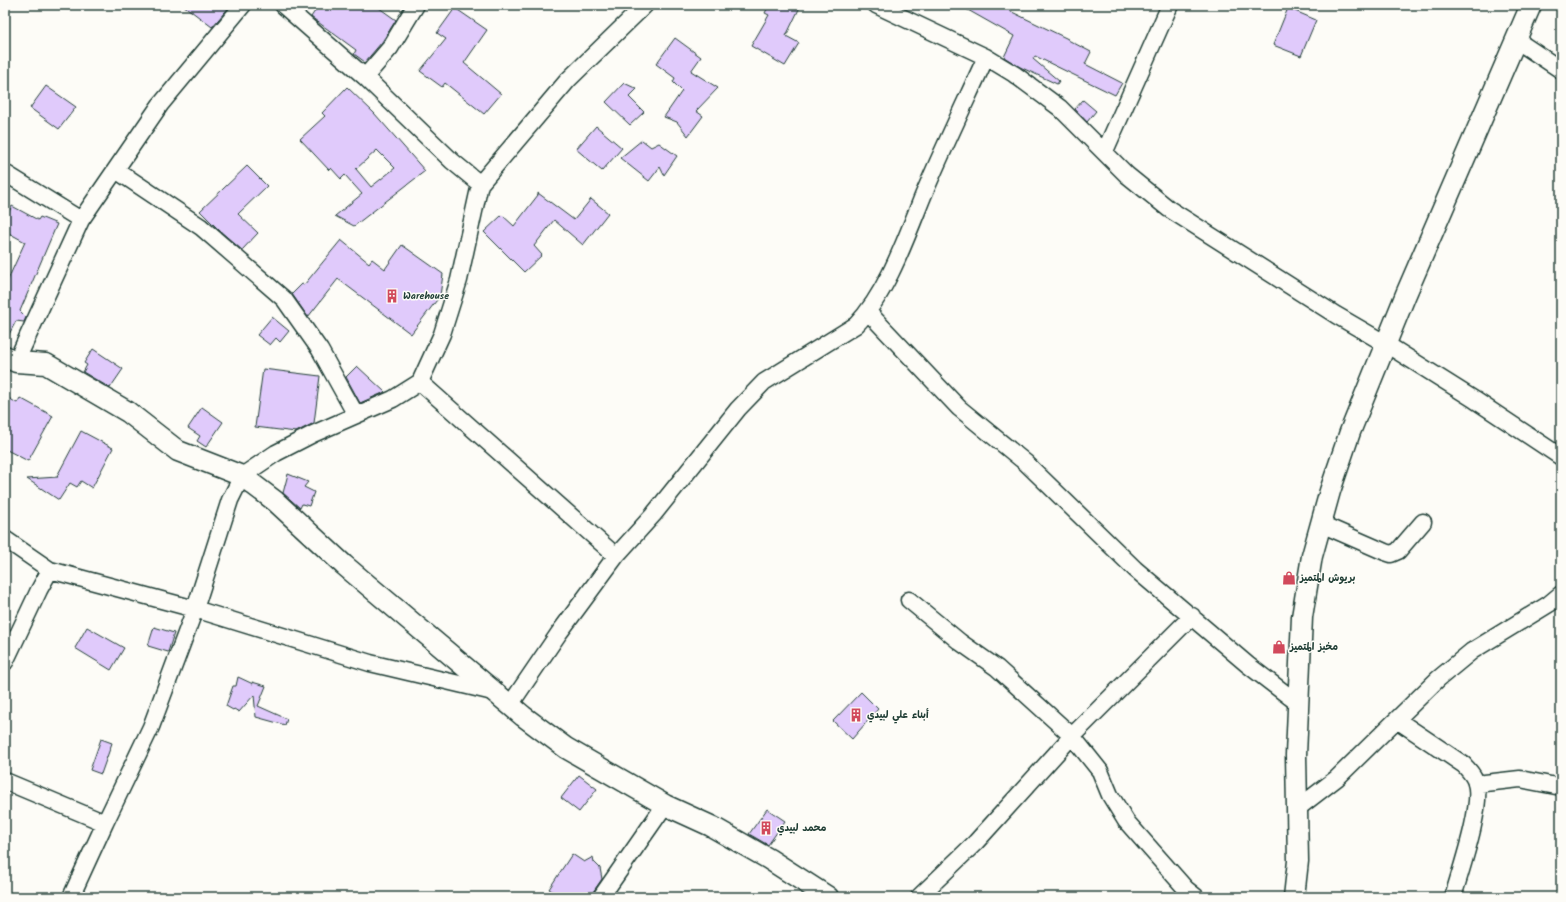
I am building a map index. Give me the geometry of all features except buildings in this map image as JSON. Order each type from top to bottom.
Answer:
[{"type":"street","points":[[243,5],[160,105],[81,220],[11,359],[46,364],[128,412],[178,451],[242,476],[274,501],[344,565],[494,692],[566,748],[665,805],[711,826],[769,859],[828,897]]},
{"type":"street","points":[[283,5],[365,77],[452,161],[480,184]]},
{"type":"street","points":[[365,77],[390,48],[416,5]]},
{"type":"street","points":[[876,5],[986,57],[1014,74],[1060,108],[1105,151],[1127,175],[1169,208],[1336,315],[1386,344],[1475,400],[1561,457]]},
{"type":"street","points":[[1105,151],[1170,5]]},
{"type":"street","points":[[1294,897],[1298,861],[1296,755],[1302,617],[1312,556],[1330,491],[1350,432],[1531,5]]},
{"type":"street","points":[[71,897],[151,727],[195,609],[230,500],[242,476],[276,453],[313,434],[393,398],[420,382],[442,334],[459,280],[480,184],[568,80],[638,7]]},
{"type":"street","points":[[1516,40],[1561,70]]},
{"type":"street","points":[[510,705],[559,633],[616,556],[654,515],[738,409],[764,382],[856,325],[868,312],[881,291],[986,57]]},
{"type":"street","points":[[116,170],[201,227],[284,299],[320,350],[356,415]]},
{"type":"street","points":[[5,174],[81,220]]},
{"type":"street","points":[[868,312],[959,408],[1026,463],[1136,569],[1248,665],[1298,704]]},
{"type":"street","points":[[420,382],[616,556]]},
{"type":"street","points":[[1321,524],[1392,554],[1398,551],[1423,522]]},
{"type":"street","points":[[5,539],[50,570],[195,609],[370,663],[494,692]]},
{"type":"street","points":[[5,662],[38,590],[50,570]]},
{"type":"street","points":[[1298,808],[1337,778],[1438,679],[1472,651],[1549,604],[1561,594]]},
{"type":"street","points":[[909,600],[960,642],[997,668],[1072,736],[1100,771],[1110,795],[1126,821],[1186,889],[1196,897]]},
{"type":"street","points":[[919,897],[976,842],[1072,736],[1192,616]]},
{"type":"street","points":[[1397,720],[1464,765],[1472,774],[1476,784],[1477,797],[1473,824],[1453,897]]},
{"type":"street","points":[[1476,784],[1520,780],[1561,786]]},
{"type":"street","points":[[5,781],[105,823]]},
{"type":"street","points":[[601,897],[665,805]]},
{"type":"place","name":"Warehouse","points":[[392,296]]},
{"type":"place","name":"بريوش المتميز","points":[[1289,578]]},
{"type":"place","name":"مخبز المتميز","points":[[1279,647]]},
{"type":"place","name":"أبناء علي لبيدي","points":[[856,715]]},
{"type":"place","name":"محمد لبيدي","points":[[766,828]]}]
